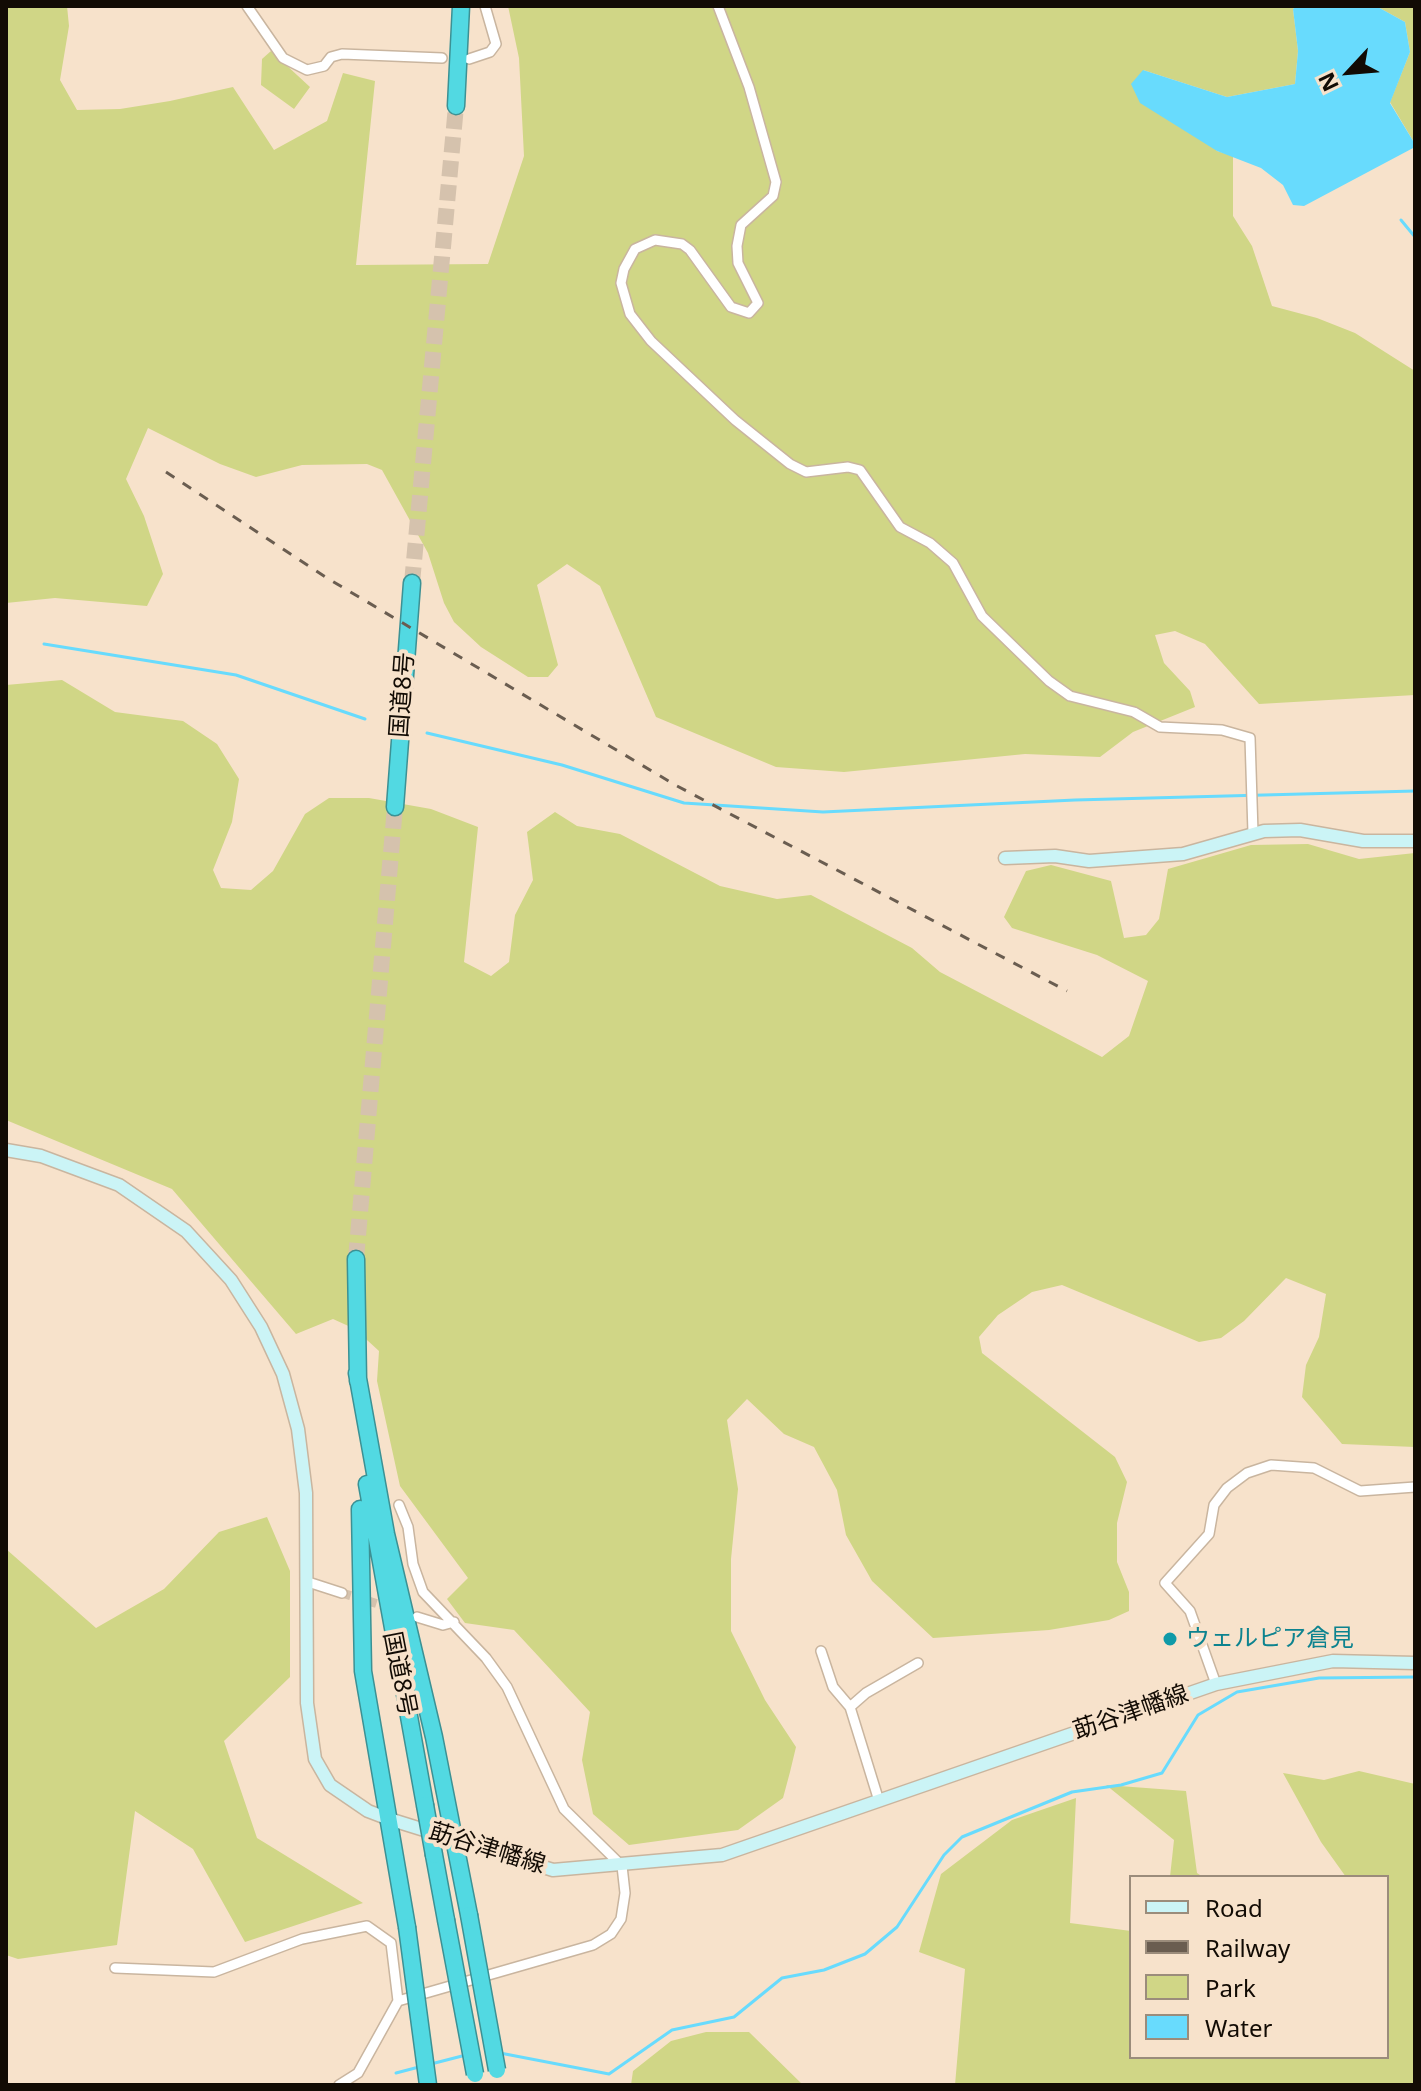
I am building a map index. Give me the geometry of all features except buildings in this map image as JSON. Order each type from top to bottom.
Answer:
[{"type":"highway","points":[[456,106],[461,6]]},
{"type":"highway","name":"国道8号","points":[[395,807],[412,583]]},
{"type":"highway","name":"国道8号","points":[[356,1259],[357,1373],[379,1568],[476,2079]]},
{"type":"highway","points":[[357,1373],[386,1534],[457,1841],[497,2077]]},
{"type":"highway","points":[[366,1474],[359,1492],[363,1671],[407,1927],[428,2085]]},
{"type":"main road","points":[[1005,858],[1055,856],[1089,861],[1183,854],[1253,833],[1300,830],[1363,841],[1415,841]]},
{"type":"main road","name":"莇谷津幡線","points":[[6,1150],[41,1156],[119,1185],[186,1231],[231,1280],[261,1327],[283,1374],[298,1429],[306,1493],[307,1703],[315,1759],[330,1785],[368,1811],[389,1819],[553,1870],[722,1855],[1216,1684],[1333,1661],[1415,1663]]},
{"type":"street","points":[[247,6],[283,58],[307,70],[324,66],[331,57],[342,54],[442,58]]},
{"type":"street","points":[[469,59],[490,52],[496,44],[485,6]]},
{"type":"street","points":[[718,6],[749,87],[776,182],[773,196],[741,225],[737,246],[738,263],[758,303],[749,313],[731,307],[690,250],[682,244],[655,240],[635,249],[624,269],[621,283],[630,314],[651,341],[724,410],[790,464],[806,472],[848,467],[860,470],[900,527],[930,543],[953,563],[982,616],[1049,681],[1070,696],[1134,712],[1160,727],[1222,730],[1250,738],[1253,833]]},
{"type":"street","points":[[1216,1684],[1190,1611],[1165,1583],[1209,1534],[1214,1505],[1227,1488],[1247,1473],[1271,1465],[1314,1468],[1360,1491],[1415,1487]]},
{"type":"street","points":[[398,2001],[593,1945],[611,1934],[621,1919],[625,1893],[622,1866],[564,1809],[507,1687],[454,1622],[423,1592],[413,1564],[408,1527],[399,1505]]},
{"type":"street","points":[[308,1582],[342,1593]]},
{"type":"street","points":[[417,1617],[443,1625],[454,1622]]},
{"type":"street","points":[[821,1651],[833,1687],[850,1707],[879,1801]]},
{"type":"street","points":[[850,1707],[866,1693],[918,1663]]},
{"type":"street","points":[[115,1968],[214,1972],[302,1939],[367,1926],[391,1943],[398,2001],[385,2031],[358,2073],[339,2085]]},
{"type":"green space","points":[[6,6],[67,6],[69,26],[60,80],[77,110],[120,109],[233,87],[274,150],[327,121],[343,73],[375,81],[356,265],[488,264],[524,156],[519,58],[508,6],[1297,6],[1293,9],[1298,51],[1295,84],[1227,97],[1143,70],[1217,151],[1233,156],[1233,216],[1252,246],[1272,306],[1317,318],[1355,333],[1415,371],[1415,695],[1259,704],[1205,644],[1175,631],[1155,635],[1164,663],[1190,691],[1195,707],[1133,732],[1100,757],[1025,754],[844,772],[776,767],[656,717],[600,586],[567,564],[537,585],[558,665],[548,677],[528,677],[481,647],[454,622],[444,603],[428,553],[382,470],[367,464],[302,465],[256,477],[220,464],[148,428],[126,479],[144,516],[163,574],[147,606],[55,598],[6,603]]},
{"type":"green space","points":[[1376,6],[1415,6],[1415,144],[1390,102],[1410,52],[1405,22]]},
{"type":"green space","points":[[271,51],[310,87],[294,109],[261,85],[262,59]]},
{"type":"green space","points":[[62,680],[115,712],[183,721],[217,744],[239,779],[232,822],[213,870],[221,888],[251,890],[273,871],[305,814],[329,798],[369,798],[431,809],[478,827],[464,962],[491,976],[509,962],[515,915],[533,880],[527,832],[555,812],[577,826],[620,834],[720,886],[777,899],[811,895],[912,948],[940,972],[1102,1057],[1129,1036],[1148,981],[1097,955],[1012,928],[1004,917],[1026,871],[1051,865],[1111,881],[1124,938],[1146,935],[1159,919],[1168,869],[1251,845],[1308,844],[1359,859],[1415,853],[1415,1447],[1342,1444],[1302,1397],[1306,1365],[1319,1337],[1326,1294],[1286,1278],[1244,1321],[1221,1338],[1199,1342],[1062,1285],[1032,1292],[998,1315],[979,1337],[982,1353],[1115,1457],[1127,1482],[1117,1523],[1117,1562],[1129,1592],[1129,1611],[1109,1620],[1049,1630],[933,1638],[872,1581],[846,1535],[837,1490],[814,1447],[784,1434],[747,1399],[727,1420],[738,1489],[731,1559],[731,1631],[765,1700],[796,1747],[790,1772],[783,1798],[738,1830],[629,1845],[593,1814],[582,1760],[590,1712],[514,1630],[465,1623],[447,1599],[468,1578],[400,1486],[377,1381],[379,1351],[355,1329],[333,1319],[296,1334],[172,1189],[6,1120],[6,685]]},
{"type":"green space","points":[[267,1517],[290,1571],[290,1677],[224,1741],[257,1838],[363,1903],[245,1942],[193,1849],[135,1811],[117,1945],[18,1959],[6,1955],[6,1549],[96,1628],[164,1589],[219,1532]]},
{"type":"green space","points":[[1359,1771],[1415,1784],[1415,2085],[955,2085],[965,1969],[919,1952],[941,1874],[1012,1820],[1076,1798],[1070,1923],[1129,1931],[1129,2059],[1389,2059],[1389,1875],[1345,1875],[1321,1842],[1283,1773],[1324,1780]]},
{"type":"green space","points":[[1106,1785],[1186,1791],[1197,1873],[1200,1875],[1170,1875],[1174,1840]]},
{"type":"green space","points":[[706,2032],[749,2032],[803,2085],[631,2085],[633,2071],[671,2041]]},
{"type":"water","points":[[1297,6],[1376,6],[1405,22],[1410,52],[1390,103],[1415,144],[1415,147],[1304,206],[1293,205],[1283,185],[1261,168],[1217,151],[1140,103],[1131,84],[1143,70],[1227,97],[1295,84],[1298,51],[1293,9]]},
{"type":"waterway","points":[[1401,220],[1415,237]]},
{"type":"waterway","points":[[44,644],[236,675],[365,719]]},
{"type":"waterway","points":[[427,733],[562,765],[684,803],[823,812],[1075,800],[1415,791]]},
{"type":"waterway","points":[[500,2053],[609,2074],[672,2030],[734,2017],[782,1978],[824,1970],[865,1954],[897,1927],[944,1855],[962,1837],[1072,1792],[1121,1785],[1162,1773],[1198,1715],[1237,1692],[1319,1678],[1415,1677]]},
{"type":"waterway","points":[[431,2064],[466,2055]]},
{"type":"waterway","points":[[396,2073],[419,2067]]},
{"type":"tunnel","points":[[412,583],[456,106]]},
{"type":"tunnel","points":[[356,1259],[395,807]]},
{"type":"tunnel","points":[[342,1593],[391,1608]]},
{"type":"railway","points":[[166,472],[327,578],[677,786],[1067,991]]},
{"type":"place","name":"ウェルピア倉見","points":[[1170,1639]]}]
